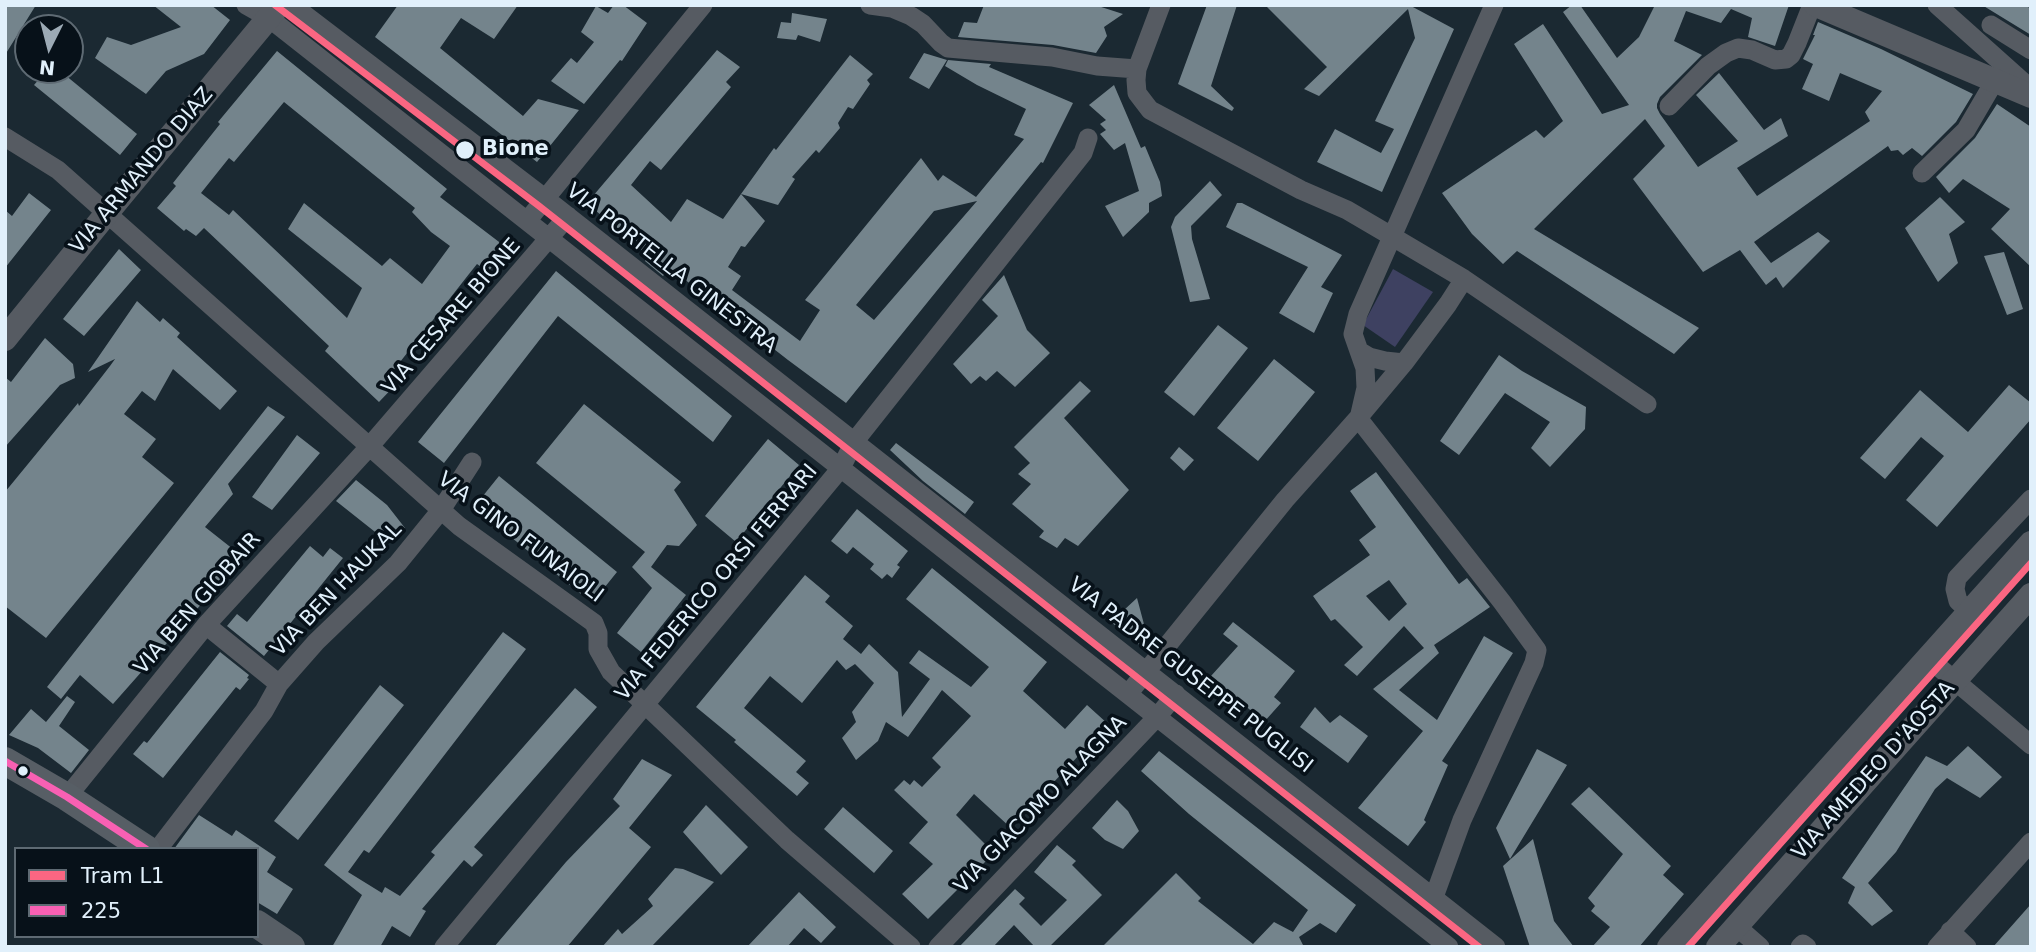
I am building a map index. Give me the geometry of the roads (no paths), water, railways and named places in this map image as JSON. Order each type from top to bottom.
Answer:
[{"type":"main road","points":[[5,761],[67,797],[143,847]]},
{"type":"main road","points":[[259,925],[292,947]]},
{"type":"street","points":[[246,5],[274,11],[527,222],[1449,947]]},
{"type":"street","name":"VIA PORTELLA GINESTRA","points":[[292,5],[546,198],[854,442]]},
{"type":"street","points":[[527,222],[703,5]]},
{"type":"street","points":[[870,5],[892,8],[911,16],[948,48],[1052,57],[1097,66],[1138,69]]},
{"type":"street","points":[[1161,5],[1136,80],[1137,93],[1150,110],[1301,190],[1346,210],[1393,237],[1464,279],[1647,404]]},
{"type":"street","points":[[1359,418],[1366,388],[1365,368],[1353,334],[1358,314],[1494,5]]},
{"type":"street","points":[[1669,106],[1708,66],[1738,48],[1752,50],[1775,60],[1786,59],[1791,55],[1814,5],[2031,96]]},
{"type":"street","points":[[1937,5],[2031,89]]},
{"type":"street","name":"VIA ARMANDO DIAZ","points":[[5,339],[274,11]]},
{"type":"street","points":[[1991,25],[2031,50]]},
{"type":"street","points":[[1922,173],[1966,130],[1994,82]]},
{"type":"street","name":"VIA GINO FUNAIOLI","points":[[5,137],[58,170],[459,526],[594,623],[598,633],[598,649],[611,672],[787,840],[911,947]]},
{"type":"street","name":"VIA FEDERICO ORSI FERRARI","points":[[444,947],[841,468],[854,442],[1083,153],[1088,138]]},
{"type":"street","name":"VIA CESARE BIONE","points":[[369,447],[568,216]]},
{"type":"street","points":[[1128,694],[1285,500],[1404,363],[1464,279]]},
{"type":"street","points":[[1359,351],[1369,357],[1404,363]]},
{"type":"street","points":[[1359,418],[1537,650],[1534,663],[1462,820],[1434,897]]},
{"type":"street","name":"VIA PADRE GUSEPPE PUGLISI","points":[[854,442],[1496,947]]},
{"type":"street","name":"VIA BEN GIOBAIR","points":[[67,797],[206,625],[369,447]]},
{"type":"street","name":"VIA BEN HAUKAL","points":[[160,847],[264,711],[279,684],[316,642],[398,563],[441,510],[472,462]]},
{"type":"street","points":[[1970,612],[1958,601],[1955,589],[1957,578],[2031,499]]},
{"type":"street","name":"VIA AMEDEO D'AOSTA","points":[[1669,947],[2031,543]]},
{"type":"street","name":"VIA AMEDEO D'AOSTA","points":[[1717,947],[2031,595]]},
{"type":"street","points":[[206,625],[279,684]]},
{"type":"street","points":[[1928,658],[2031,745]]},
{"type":"street","name":"VIA GIACOMO ALAGNA","points":[[938,947],[1176,694]]},
{"type":"street","points":[[1937,947],[2031,842]]},
{"type":"street","points":[[1736,926],[1760,947]]},
{"type":"street","points":[[1950,931],[1967,947]]},
{"type":"street","points":[[1800,947],[1803,943],[1807,947]]},
{"type":"tram line","name":"L1","points":[[275,5],[539,206],[1479,947]]},
{"type":"tram line","name":"L1","points":[[1688,947],[2031,563]]},
{"type":"place","name":"Bione","points":[[465,150]]}]
